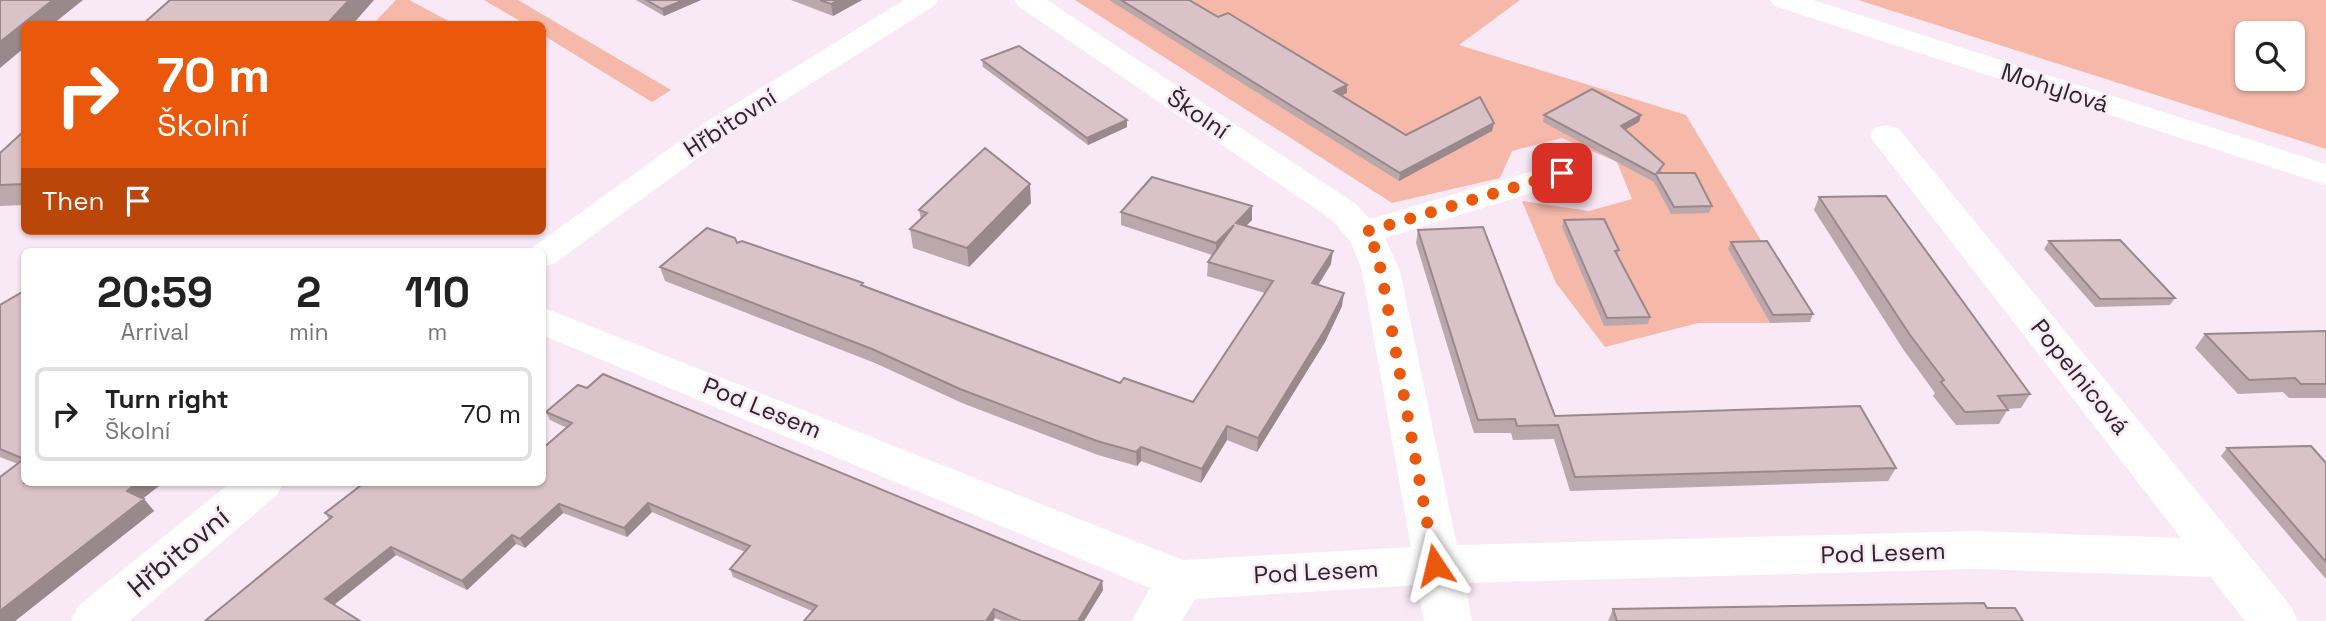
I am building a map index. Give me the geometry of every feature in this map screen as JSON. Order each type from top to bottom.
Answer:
[{"type":"street","name":"Hřbitovní","points":[[546,252],[717,129],[924,0]]},
{"type":"street","name":"Školní","points":[[1028,0],[1344,212],[1365,232],[1376,250],[1381,271],[1435,565],[1448,621]]},
{"type":"street","name":"Mohylová","points":[[1784,0],[2326,176]]},
{"type":"street","name":"Popelnicová","points":[[1886,135],[2274,621]]},
{"type":"street","points":[[1365,232],[1562,173]]},
{"type":"street","name":"Pod Lesem","points":[[546,322],[1181,580],[1435,565],[1973,550],[2224,558]]},
{"type":"street","name":"Hřbitovní","points":[[95,621],[257,486]]},
{"type":"street","points":[[1156,621],[1181,580]]},
{"type":"shaded area","points":[[396,0],[409,0],[448,21],[376,21]]},
{"type":"shaded area","points":[[484,0],[518,0],[671,90],[652,102],[546,37],[546,21],[520,21]]},
{"type":"shaded area","points":[[1075,0],[1520,0],[1459,45],[1686,115],[1766,249],[1729,250],[1770,323],[1698,323],[1605,347],[1556,283],[1522,201],[1589,211],[1632,199],[1617,162],[1562,138],[1512,151],[1500,178],[1392,203]]},
{"type":"shaded area","points":[[1858,0],[2326,0],[2326,149]]},
{"type":"building","points":[[0,0],[53,0],[26,21],[21,21],[21,25],[0,42]]},
{"type":"building","points":[[170,0],[349,0],[330,21],[146,21]]},
{"type":"building","points":[[646,0],[684,0],[662,9]]},
{"type":"building","points":[[820,0],[838,0],[831,4]]},
{"type":"building","points":[[1121,0],[1189,0],[1218,17],[1228,13],[1347,85],[1334,91],[1406,135],[1480,97],[1494,123],[1400,173]]},
{"type":"building","points":[[1019,46],[1127,120],[1087,138],[982,60]]},
{"type":"building","points":[[1592,89],[1641,115],[1621,126],[1664,164],[1657,173],[1695,173],[1712,206],[1674,207],[1656,175],[1544,115]]},
{"type":"building","points":[[21,134],[21,184],[0,185],[0,153]]},
{"type":"building","points":[[985,148],[1030,184],[967,248],[910,229],[927,213],[919,210]]},
{"type":"building","points":[[1152,177],[1252,206],[1236,223],[1333,251],[1312,283],[1344,293],[1326,328],[1258,438],[1227,426],[1202,469],[1141,447],[1136,452],[1097,441],[960,389],[872,349],[660,267],[707,228],[735,238],[737,243],[742,241],[863,283],[861,285],[1120,383],[1124,378],[1193,402],[1273,281],[1208,262],[1234,225],[1216,243],[1121,212]]},
{"type":"building","points":[[1886,196],[2030,394],[1998,396],[2008,410],[1965,412],[1941,382],[1944,380],[1910,335],[1819,197]]},
{"type":"building","points":[[1604,219],[1619,250],[1615,251],[1650,317],[1607,318],[1564,220]]},
{"type":"building","points":[[1483,227],[1555,416],[1860,406],[1896,468],[1575,477],[1558,425],[1517,426],[1515,419],[1478,420],[1418,230]]},
{"type":"building","points":[[2120,240],[2175,298],[2100,299],[2049,241]]},
{"type":"building","points":[[1767,241],[1813,314],[1773,315],[1731,242]]},
{"type":"building","points":[[21,293],[21,458],[0,449],[0,305]]},
{"type":"building","points":[[2326,331],[2326,384],[2301,384],[2295,378],[2249,380],[2205,334]]},
{"type":"building","points":[[603,374],[1102,581],[1078,621],[1021,621],[994,609],[986,621],[804,621],[817,606],[730,569],[750,546],[648,503],[624,528],[559,504],[520,539],[512,535],[462,581],[391,547],[325,599],[360,621],[205,621],[332,517],[325,513],[360,486],[546,486],[546,446],[572,423],[546,412],[578,385],[587,388]]},
{"type":"building","points":[[2311,446],[2326,463],[2326,562],[2227,448]]},
{"type":"building","points":[[21,461],[21,486],[133,486],[127,491],[144,499],[0,611],[0,477]]},
{"type":"building","points":[[1984,603],[1987,608],[2015,608],[2023,621],[1617,621],[1613,609]]},
{"type":"route","points":[[1435,565],[1381,271],[1376,250],[1365,232],[1562,173]]}]
